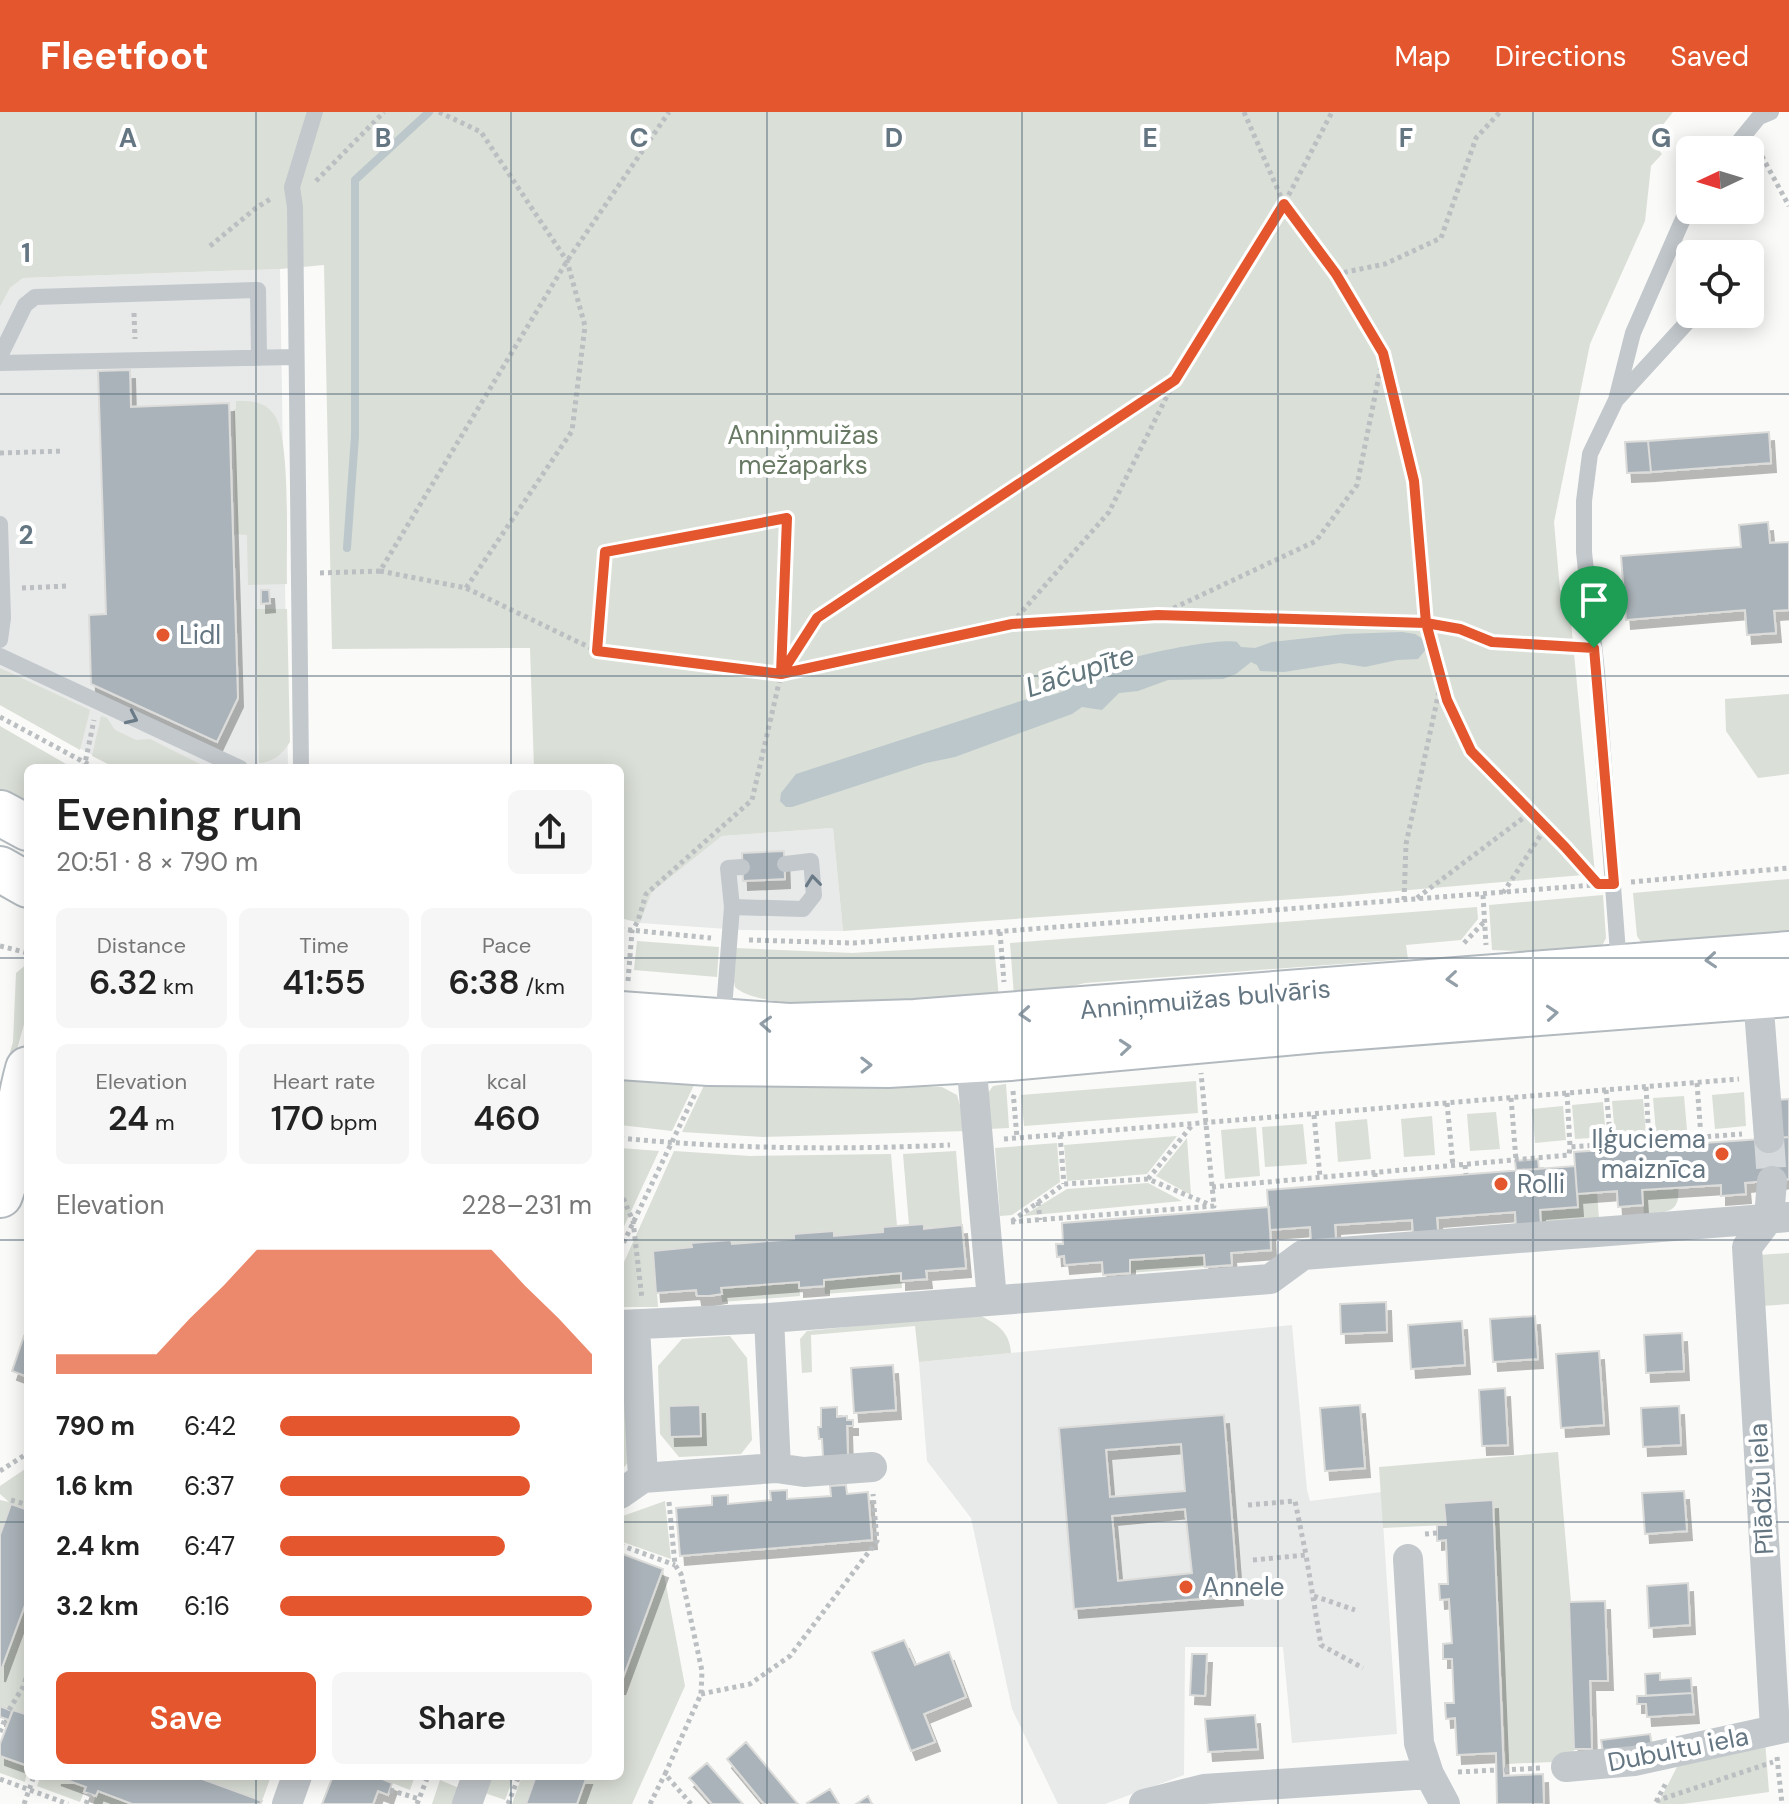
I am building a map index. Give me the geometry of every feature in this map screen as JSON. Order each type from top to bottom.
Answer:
[{"type":"street","points":[[0,813],[24,826]]},
{"type":"street","points":[[0,869],[24,883]]},
{"type":"street","name":"Anniņmuižas bulvāris","points":[[624,1057],[806,1065],[971,1060],[1317,1030],[1621,987],[1789,954]]},
{"type":"street","name":"Anniņmuižas bulvāris","points":[[630,998],[722,1022],[789,1026],[1621,987],[1774,995]]},
{"type":"street","points":[[1768,1135],[1774,995]]},
{"type":"street","points":[[971,1060],[992,1300]]},
{"type":"street","points":[[16,1175],[20,1097],[24,1083]]},
{"type":"street","name":"Pīlādžu iela","points":[[1772,1181],[1779,1217],[1747,1247],[1784,1736]]},
{"type":"street","points":[[872,1480],[776,1468],[644,1482],[633,1321],[769,1318],[1270,1279],[1303,1255],[1779,1217]]},
{"type":"street","points":[[769,1318],[776,1468]]},
{"type":"street","points":[[1417,1546],[1419,1743],[1429,1774],[1445,1804]]},
{"type":"street","name":"Dubultu iela","points":[[1566,1767],[1634,1761],[1784,1736]]},
{"type":"street","points":[[1144,1804],[1204,1789],[1429,1774]]},
{"type":"street","points":[[287,1804],[296,1780]]},
{"type":"street","points":[[467,1804],[476,1780]]},
{"type":"lane","points":[[301,764],[295,207],[292,187],[315,112]]},
{"type":"lane","points":[[1744,136],[1759,117],[1771,112]]},
{"type":"lane","points":[[1621,987],[1606,884],[1594,648],[1584,552],[1584,501],[1590,454],[1616,400],[1633,333],[1681,224]]},
{"type":"lane","points":[[0,356],[25,305],[35,297],[258,290],[259,358]]},
{"type":"lane","points":[[1616,400],[1682,328]]},
{"type":"lane","points":[[0,363],[296,357]]},
{"type":"lane","points":[[0,524],[0,640]]},
{"type":"lane","points":[[0,656],[231,764]]},
{"type":"lane","points":[[732,907],[803,909],[814,895],[811,861],[785,864]]},
{"type":"lane","points":[[722,1022],[732,907],[728,868],[742,867]]},
{"type":"path","points":[[295,207],[309,188],[384,112]]},
{"type":"path","points":[[380,571],[567,261],[669,112]]},
{"type":"path","points":[[1244,112],[1284,204],[1336,274],[1383,353],[1414,481],[1426,623],[1447,700],[1471,751],[1606,884]]},
{"type":"path","points":[[1012,624],[1109,512],[1175,380],[1284,204],[1332,112]]},
{"type":"path","points":[[1336,274],[1385,264],[1441,238],[1476,138],[1500,112]]},
{"type":"path","points":[[440,113],[481,132],[567,261],[585,326],[572,431],[466,588]]},
{"type":"path","points":[[1749,130],[1789,206]]},
{"type":"path","points":[[210,246],[256,208],[292,187]]},
{"type":"path","points":[[133,294],[135,360]]},
{"type":"path","points":[[1158,615],[1316,541],[1357,485],[1383,353]]},
{"type":"path","points":[[781,674],[817,618],[1175,380]]},
{"type":"path","points":[[0,453],[64,451]]},
{"type":"path","points":[[597,651],[605,552],[787,518],[781,674],[752,800],[646,894],[632,931],[626,981],[630,998]]},
{"type":"path","points":[[320,573],[380,571],[466,588],[597,651],[781,674],[1012,624],[1158,615],[1426,623],[1460,629],[1492,642],[1594,648]]},
{"type":"path","points":[[2,589],[68,586]]},
{"type":"path","points":[[1404,901],[1406,844],[1442,681]]},
{"type":"path","points":[[0,717],[81,764]]},
{"type":"path","points":[[1415,900],[1531,812]]},
{"type":"path","points":[[1503,893],[1546,827]]},
{"type":"path","points":[[624,930],[728,940],[853,943],[1483,895],[1789,868]]},
{"type":"path","points":[[1483,895],[1487,951]]},
{"type":"path","points":[[1455,953],[1485,921]]},
{"type":"path","points":[[1000,932],[1004,984]]},
{"type":"path","points":[[2,948],[24,952]]},
{"type":"path","points":[[624,1138],[772,1149],[978,1142],[1739,1080],[1772,1067]]},
{"type":"path","points":[[1012,1082],[1017,1138]]},
{"type":"path","points":[[1697,1083],[1701,1137]]},
{"type":"path","points":[[1646,1087],[1649,1141]]},
{"type":"path","points":[[1606,1090],[1611,1144]]},
{"type":"path","points":[[1212,1187],[1569,1155],[1567,1093]]},
{"type":"path","points":[[1511,1098],[1516,1160]]},
{"type":"path","points":[[1447,1103],[1453,1166]]},
{"type":"path","points":[[1314,1114],[1320,1177]]},
{"type":"path","points":[[1207,1123],[1214,1206]]},
{"type":"path","points":[[1148,1179],[1193,1124]]},
{"type":"path","points":[[1060,1135],[1064,1184]]},
{"type":"path","points":[[1570,1147],[1768,1135]]},
{"type":"path","points":[[624,1241],[671,1143]]},
{"type":"path","points":[[1465,1165],[1466,1174]]},
{"type":"path","points":[[1375,1173],[1375,1181]]},
{"type":"path","points":[[1011,1222],[1064,1184],[1148,1179],[1190,1199],[1214,1206]]},
{"type":"path","points":[[624,1200],[633,1221],[633,1321]]},
{"type":"path","points":[[1038,1202],[1040,1220]]},
{"type":"path","points":[[998,1223],[1214,1206]]},
{"type":"path","points":[[0,1471],[24,1456]]},
{"type":"path","points":[[701,1694],[750,1684],[790,1656],[877,1541],[872,1480]]},
{"type":"path","points":[[644,1482],[681,1574],[702,1671],[701,1694],[650,1804]]},
{"type":"path","points":[[11,1500],[24,1504]]},
{"type":"path","points":[[1248,1505],[1295,1501],[1321,1645],[1363,1668]]},
{"type":"path","points":[[1417,1546],[1437,1533]]},
{"type":"path","points":[[624,1546],[675,1565]]},
{"type":"path","points":[[1253,1560],[1306,1555]]},
{"type":"path","points":[[1314,1596],[1355,1610]]},
{"type":"path","points":[[9,1710],[24,1689]]},
{"type":"path","points":[[1,1728],[5,1719]]},
{"type":"path","points":[[1778,1760],[1784,1736]]},
{"type":"path","points":[[1782,1804],[1778,1760],[1784,1736]]},
{"type":"path","points":[[1656,1801],[1778,1760]]},
{"type":"path","points":[[1504,1770],[1566,1767]]},
{"type":"path","points":[[665,1774],[691,1804]]},
{"type":"path","points":[[0,1779],[68,1804]]},
{"type":"path","points":[[24,1804],[33,1780]]},
{"type":"path","points":[[390,1790],[418,1802],[426,1780]]},
{"type":"path","points":[[508,1804],[517,1780]]},
{"type":"path","points":[[86,1804],[90,1794]]},
{"type":"shaded area","points":[[280,269],[288,764],[109,764],[0,705],[0,307],[10,288],[23,278]]},
{"type":"shaded area","points":[[1345,634],[1415,634],[1426,641],[1427,648],[1418,659],[1365,667],[1340,663],[1284,672],[1260,671],[1251,662],[1236,674],[1223,679],[1168,680],[1138,691],[1119,693],[1102,710],[1082,707],[1072,714],[955,757],[926,763],[792,807],[786,807],[780,801],[781,793],[796,774],[1024,700],[1057,694],[1085,673],[1115,662],[1225,641],[1255,648],[1272,642]]},
{"type":"shaded area","points":[[833,828],[843,931],[742,930],[640,923],[652,892],[722,836]]},
{"type":"shaded area","name":"Annele","points":[[1292,1325],[1310,1501],[1381,1492],[1397,1734],[1292,1743],[1283,1647],[1185,1647],[1184,1775],[1105,1804],[1058,1804],[1012,1709],[971,1518],[927,1461],[919,1362]]},
{"type":"green space","name":"Anniņmuižas mežaparks","points":[[0,112],[1673,112],[1651,140],[1662,154],[1651,166],[1645,221],[1590,344],[1554,522],[1560,590],[1568,590],[1595,874],[1339,896],[843,931],[833,828],[722,836],[652,892],[640,923],[624,919],[624,764],[534,764],[530,648],[332,649],[324,265],[23,278],[10,288],[0,307]]},
{"type":"green space","points":[[236,401],[267,407],[280,429],[286,471],[287,584],[248,585],[247,535],[236,534],[233,410],[236,409]]},
{"type":"green space","points":[[255,609],[287,609],[290,742],[277,757],[259,763],[259,759]]},
{"type":"green space","points":[[0,668],[90,710],[80,750],[0,705]]},
{"type":"green space","points":[[1789,694],[1789,774],[1758,778],[1726,731],[1725,699]]},
{"type":"green space","points":[[101,716],[107,718],[115,730],[136,740],[150,739],[200,764],[108,764],[92,756]]},
{"type":"green space","points":[[0,726],[66,764],[24,764],[24,808],[0,795]]},
{"type":"green space","points":[[1789,879],[1789,936],[1643,945],[1637,936],[1633,893]]},
{"type":"green space","points":[[1603,895],[1606,938],[1601,948],[1580,953],[1492,950],[1489,905]]},
{"type":"green space","points":[[1477,907],[1478,919],[1461,940],[1406,945],[1408,959],[1085,983],[1037,995],[1014,996],[1010,943]]},
{"type":"green space","points":[[637,941],[719,947],[717,977],[634,970]]},
{"type":"green space","points":[[994,945],[999,998],[860,1005],[783,1002],[754,996],[735,987],[733,976],[735,948],[852,953]]},
{"type":"green space","points":[[24,966],[24,1024],[0,1110],[0,1086],[13,1042],[16,973]]},
{"type":"green space","points":[[624,1074],[696,1081],[672,1131],[624,1125]]},
{"type":"green space","points":[[707,1079],[942,1087],[957,1095],[967,1131],[763,1137],[682,1132]]},
{"type":"green space","points":[[1196,1081],[1198,1113],[1024,1126],[1021,1095]]},
{"type":"green space","points":[[1006,1084],[1009,1128],[989,1129],[988,1093],[993,1086]]},
{"type":"green space","points":[[1744,1092],[1746,1126],[1715,1129],[1712,1095]]},
{"type":"green space","points":[[1684,1096],[1687,1130],[1656,1133],[1653,1098]]},
{"type":"green space","points":[[1643,1099],[1646,1134],[1615,1136],[1612,1101]]},
{"type":"green space","points":[[1603,1102],[1606,1137],[1575,1139],[1572,1105]]},
{"type":"green space","points":[[1563,1106],[1566,1140],[1535,1143],[1532,1109]]},
{"type":"green space","points":[[1496,1112],[1500,1149],[1470,1151],[1467,1114]]},
{"type":"green space","points":[[1432,1116],[1435,1155],[1404,1157],[1401,1119]]},
{"type":"green space","points":[[1367,1119],[1371,1159],[1338,1162],[1335,1122]]},
{"type":"green space","points":[[1303,1124],[1307,1164],[1265,1167],[1262,1127]]},
{"type":"green space","points":[[1256,1127],[1260,1176],[1225,1179],[1221,1130]]},
{"type":"green space","points":[[1177,1136],[1147,1174],[1067,1181],[1064,1145]]},
{"type":"green space","points":[[1187,1138],[1191,1195],[1156,1176]]},
{"type":"green space","points":[[1057,1143],[1060,1182],[1012,1215],[1000,1216],[995,1148]]},
{"type":"green space","points":[[624,1148],[659,1151],[624,1226]]},
{"type":"green space","points":[[674,1151],[750,1156],[891,1154],[897,1226],[883,1227],[883,1232],[834,1236],[834,1232],[794,1234],[794,1239],[732,1244],[731,1240],[692,1243],[692,1247],[654,1251],[658,1307],[624,1307],[624,1262]]},
{"type":"green space","points":[[956,1151],[962,1225],[924,1228],[923,1224],[909,1225],[903,1154]]},
{"type":"green space","points":[[1148,1183],[1182,1201],[1023,1216],[1067,1189]]},
{"type":"green space","points":[[1678,1187],[1674,1207],[1665,1212],[1644,1214],[1642,1190]]},
{"type":"green space","points":[[1597,1192],[1599,1219],[1541,1226],[1540,1210],[1578,1207],[1577,1194]]},
{"type":"green space","points":[[1789,1253],[1789,1304],[1762,1306],[1759,1255]]},
{"type":"green space","points":[[1204,1255],[1205,1267],[1130,1273],[1130,1260]]},
{"type":"green space","points":[[901,1273],[902,1288],[825,1294],[824,1280]]},
{"type":"green space","points":[[799,1282],[800,1296],[722,1302],[721,1288]]},
{"type":"green space","points":[[976,1314],[1000,1328],[1008,1339],[1011,1353],[919,1362],[915,1326],[811,1335],[812,1372],[802,1373],[800,1339],[807,1331]]},
{"type":"green space","points":[[730,1336],[747,1358],[752,1440],[741,1454],[679,1457],[660,1434],[658,1366],[682,1339]]},
{"type":"green space","points":[[624,1380],[630,1460],[624,1467]]},
{"type":"green space","points":[[1558,1452],[1571,1602],[1574,1761],[1506,1764],[1493,1501],[1445,1503],[1446,1525],[1383,1528],[1379,1467]]},
{"type":"green space","points":[[24,1470],[24,1509],[11,1504],[0,1535],[0,1500],[9,1502],[0,1494],[0,1486]]},
{"type":"green space","points":[[665,1501],[671,1559],[624,1542],[624,1516]]},
{"type":"green space","points":[[663,1569],[685,1686],[632,1804],[577,1804],[586,1780],[624,1780],[624,1675]]},
{"type":"green space","points":[[24,1608],[24,1714],[0,1707],[0,1673]]},
{"type":"green space","points":[[1765,1741],[1769,1792],[1683,1804],[1658,1804],[1680,1761]]},
{"type":"green space","points":[[0,1756],[24,1765],[25,1782],[0,1773]]},
{"type":"green space","points":[[39,1780],[67,1780],[86,1787],[80,1802],[37,1786]]},
{"type":"green space","points":[[205,1780],[270,1780],[262,1801]]},
{"type":"green space","points":[[385,1780],[414,1780],[410,1790]]},
{"type":"green space","points":[[440,1780],[459,1788],[453,1804],[432,1804]]},
{"type":"green space","points":[[490,1780],[512,1780],[505,1800],[485,1793]]},
{"type":"green space","points":[[521,1780],[535,1780],[526,1804],[512,1804]]},
{"type":"green space","points":[[98,1791],[132,1804],[93,1804]]},
{"type":"building","points":[[130,370],[131,407],[229,403],[238,698],[217,742],[91,684],[89,615],[106,614],[98,371]]},
{"type":"building","points":[[1769,432],[1771,463],[1651,472],[1648,441]]},
{"type":"building","points":[[1648,441],[1651,472],[1627,473],[1625,442]]},
{"type":"building","points":[[1768,522],[1770,543],[1789,542],[1789,610],[1774,611],[1776,633],[1747,635],[1745,610],[1626,620],[1621,556],[1741,547],[1739,525]]},
{"type":"building","points":[[261,590],[269,590],[270,603],[261,604]]},
{"type":"building","points":[[784,851],[785,879],[743,881],[742,853]]},
{"type":"building","points":[[1789,1099],[1789,1137],[1780,1138],[1777,1100]]},
{"type":"building","points":[[1789,1137],[1789,1179],[1745,1183],[1746,1194],[1721,1196],[1721,1185],[1642,1190],[1643,1205],[1618,1207],[1617,1191],[1577,1194],[1574,1152]]},
{"type":"building","points":[[1538,1159],[1539,1169],[1516,1170],[1515,1161]]},
{"type":"building","points":[[1575,1166],[1578,1207],[1540,1210],[1541,1226],[1516,1228],[1515,1212],[1437,1218],[1438,1231],[1413,1233],[1412,1220],[1335,1225],[1336,1239],[1311,1241],[1310,1227],[1270,1230],[1267,1190]]},
{"type":"building","points":[[1269,1207],[1271,1250],[1231,1253],[1232,1265],[1205,1267],[1204,1255],[1130,1260],[1130,1273],[1103,1275],[1102,1262],[1065,1265],[1064,1256],[1057,1257],[1056,1244],[1063,1244],[1062,1223]]},
{"type":"building","points":[[924,1224],[924,1229],[962,1225],[966,1268],[926,1271],[927,1279],[901,1281],[901,1273],[824,1280],[824,1286],[799,1288],[799,1282],[721,1288],[722,1294],[709,1296],[697,1296],[696,1290],[656,1293],[653,1251],[692,1247],[691,1243],[731,1240],[732,1244],[794,1239],[794,1234],[834,1231],[834,1236],[883,1232],[883,1227]]},
{"type":"building","points":[[1386,1302],[1387,1332],[1341,1334],[1340,1304]]},
{"type":"building","points":[[1535,1316],[1538,1359],[1493,1362],[1490,1319]]},
{"type":"building","points":[[1462,1321],[1465,1365],[1411,1369],[1408,1325]]},
{"type":"building","points":[[1682,1333],[1684,1371],[1646,1373],[1644,1335]]},
{"type":"building","points":[[24,1336],[24,1376],[12,1371]]},
{"type":"building","points":[[1599,1351],[1604,1425],[1561,1428],[1556,1354]]},
{"type":"building","points":[[893,1365],[896,1410],[854,1413],[851,1368]]},
{"type":"building","points":[[1505,1388],[1508,1445],[1482,1446],[1479,1390]]},
{"type":"building","points":[[700,1405],[701,1436],[670,1437],[669,1406]]},
{"type":"building","points":[[1360,1405],[1365,1468],[1325,1471],[1320,1408]]},
{"type":"building","points":[[1679,1406],[1681,1445],[1643,1447],[1641,1408]]},
{"type":"building","points":[[837,1407],[837,1417],[847,1416],[847,1420],[853,1420],[853,1426],[847,1426],[848,1456],[823,1457],[818,1427],[821,1427],[821,1408]]},
{"type":"building","points":[[1224,1415],[1238,1596],[1074,1609],[1059,1428]],"holes":[[[1181,1444],[1185,1491],[1110,1497],[1106,1450]],[[1185,1509],[1192,1573],[1118,1581],[1112,1516]]]},
{"type":"building","points":[[846,1485],[847,1494],[868,1492],[872,1540],[680,1556],[676,1508],[712,1505],[712,1496],[728,1495],[728,1504],[771,1500],[770,1491],[787,1490],[787,1499],[831,1496],[830,1486]]},
{"type":"building","points":[[1684,1491],[1687,1531],[1645,1534],[1642,1493]]},
{"type":"building","points":[[1493,1500],[1504,1776],[1543,1774],[1544,1804],[1497,1804],[1496,1753],[1457,1755],[1455,1718],[1446,1719],[1445,1703],[1454,1703],[1452,1659],[1443,1659],[1443,1644],[1452,1643],[1449,1599],[1440,1600],[1439,1584],[1448,1584],[1446,1540],[1437,1541],[1437,1525],[1446,1525],[1444,1503]]},
{"type":"building","points":[[11,1504],[24,1509],[24,1608],[0,1673],[0,1535]]},
{"type":"building","points":[[624,1554],[663,1569],[624,1675]]},
{"type":"building","points":[[1688,1583],[1690,1625],[1649,1628],[1647,1586]]},
{"type":"building","points":[[1605,1601],[1608,1681],[1590,1681],[1592,1749],[1574,1749],[1569,1602]]},
{"type":"building","points":[[904,1640],[915,1665],[949,1652],[966,1697],[924,1714],[935,1742],[911,1751],[872,1652]]},
{"type":"building","points":[[1192,1654],[1207,1654],[1205,1696],[1190,1695]]},
{"type":"building","points":[[1660,1673],[1660,1680],[1691,1678],[1692,1693],[1646,1696],[1645,1674]]},
{"type":"building","points":[[1692,1693],[1694,1714],[1647,1717],[1646,1704],[1637,1704],[1637,1696]]},
{"type":"building","points":[[0,1706],[12,1711],[9,1720],[0,1717]]},
{"type":"building","points":[[13,1710],[24,1714],[24,1765],[0,1756],[0,1744]]},
{"type":"building","points":[[1255,1715],[1258,1749],[1208,1752],[1205,1719]]},
{"type":"building","points":[[1650,1734],[1652,1746],[1603,1752],[1601,1740]]},
{"type":"building","points":[[746,1742],[798,1804],[764,1804],[727,1759]]},
{"type":"building","points":[[707,1763],[743,1804],[712,1804],[689,1778]]},
{"type":"building","points":[[67,1780],[205,1780],[262,1801],[260,1804],[132,1804],[98,1791],[96,1796],[84,1792],[86,1787]]},
{"type":"building","points":[[331,1780],[384,1780],[392,1783],[388,1795],[378,1791],[373,1804],[322,1804]]},
{"type":"building","points":[[535,1780],[586,1780],[577,1804],[526,1804]]},
{"type":"building","points":[[830,1789],[839,1804],[807,1803]]},
{"type":"building","points":[[868,1796],[872,1804],[856,1804]]},
{"type":"waterway","points":[[347,548],[355,436],[355,180],[429,112]]},
{"type":"tunnel","points":[[1769,1138],[1772,1181]]},
{"type":"place","name":"Lidl","points":[[163,635]]},
{"type":"place","name":"Iļģuciema maiznīca","points":[[1722,1154]]},
{"type":"place","name":"Rolli","points":[[1501,1184]]},
{"type":"place","name":"Annele","points":[[1186,1587]]},
{"type":"route","points":[[1594,648],[1492,642],[1460,629],[1426,623],[1158,615],[1012,624],[781,674],[597,651],[605,552],[787,518],[781,674],[817,618],[1175,380],[1284,204],[1336,274],[1383,353],[1414,481],[1426,623],[1447,700],[1471,751],[1598,884],[1614,884],[1594,648]]},
{"type":"water label","name":"Lāčupīte","points":[[1080,671]]}]
